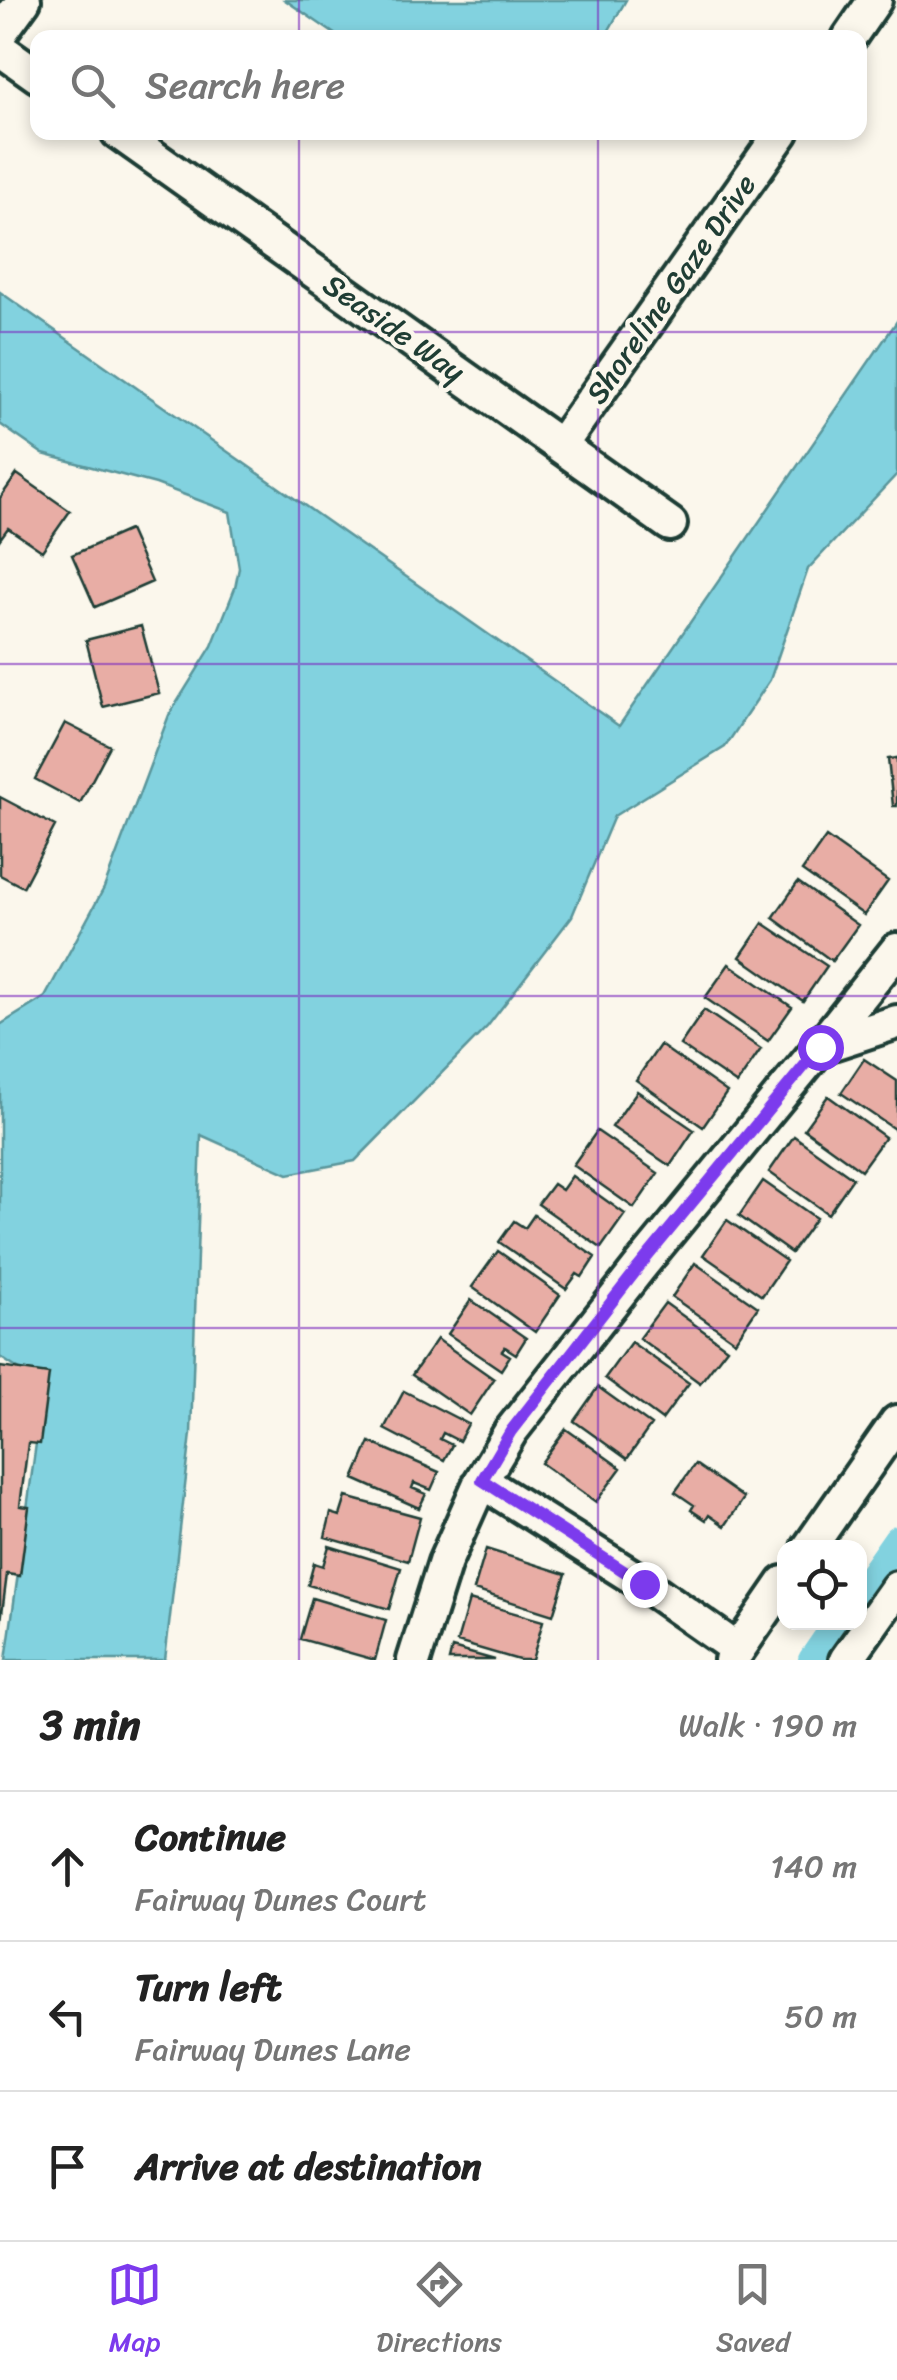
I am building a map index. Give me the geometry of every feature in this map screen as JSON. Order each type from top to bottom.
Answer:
[{"type":"street","points":[[0,33],[24,0]]},
{"type":"street","points":[[854,30],[875,0]]},
{"type":"street","points":[[0,49],[30,70]]},
{"type":"street","name":"Seaside Way","points":[[129,140],[670,524]]},
{"type":"street","name":"Shoreline Gaze Drive","points":[[560,446],[776,140]]},
{"type":"street","points":[[414,1660],[445,1562],[482,1480],[511,1431],[897,950]]},
{"type":"street","points":[[820,1047],[897,1022]]},
{"type":"street","points":[[816,1540],[897,1422]]},
{"type":"street","points":[[482,1480],[644,1584],[735,1655],[777,1593]]},
{"type":"street","points":[[846,1660],[897,1588]]},
{"type":"water","points":[[285,0],[626,0],[609,30],[329,30]]},
{"type":"water","points":[[0,292],[619,726],[897,321],[897,474],[808,569],[770,680],[725,747],[614,816],[572,916],[487,1027],[355,1161],[288,1174],[201,1135],[191,1434],[165,1660],[6,1660],[44,1386],[0,1357],[0,1025],[45,997],[104,888],[169,715],[212,646],[239,568],[230,512],[156,484],[43,454],[0,424]]},
{"type":"building","points":[[17,474],[70,511],[42,551],[8,528],[0,539],[0,498]]},
{"type":"building","points":[[129,530],[152,582],[95,607],[72,555]]},
{"type":"building","points":[[141,626],[159,693],[103,707],[86,640]]},
{"type":"building","points":[[65,723],[110,746],[80,803],[35,779]]},
{"type":"building","points":[[897,758],[897,806],[893,806],[888,759]]},
{"type":"building","points":[[0,797],[55,826],[23,887],[0,875]]},
{"type":"building","points":[[826,837],[888,881],[864,915],[802,871]]},
{"type":"building","points":[[798,882],[858,925],[832,961],[773,918]]},
{"type":"building","points":[[763,923],[827,966],[803,1001],[740,957]]},
{"type":"building","points":[[729,964],[792,1007],[768,1041],[705,998]]},
{"type":"building","points":[[704,1010],[761,1049],[737,1084],[680,1045]]},
{"type":"building","points":[[660,1045],[727,1092],[703,1127],[636,1080]]},
{"type":"building","points":[[864,1059],[897,1081],[897,1131],[841,1093]]},
{"type":"building","points":[[637,1091],[694,1130],[670,1166],[612,1127]]},
{"type":"building","points":[[828,1096],[885,1137],[861,1170],[804,1129]]},
{"type":"building","points":[[597,1131],[658,1173],[634,1208],[573,1165]]},
{"type":"building","points":[[794,1136],[853,1178],[828,1214],[769,1172]]},
{"type":"building","points":[[572,1176],[625,1214],[601,1248],[538,1204],[553,1184],[562,1190]]},
{"type":"building","points":[[763,1181],[816,1218],[791,1253],[739,1216]]},
{"type":"building","points":[[534,1215],[595,1257],[582,1277],[577,1274],[566,1289],[499,1242],[514,1221],[525,1228]]},
{"type":"building","points":[[727,1220],[786,1261],[762,1296],[703,1255]]},
{"type":"building","points":[[498,1251],[560,1295],[535,1332],[472,1287]]},
{"type":"building","points":[[695,1263],[758,1307],[735,1341],[672,1297]]},
{"type":"building","points":[[471,1300],[526,1338],[516,1354],[505,1347],[502,1351],[510,1356],[501,1370],[448,1334]]},
{"type":"building","points":[[665,1303],[727,1348],[700,1383],[639,1338]]},
{"type":"building","points":[[437,1339],[494,1379],[470,1415],[412,1375]]},
{"type":"building","points":[[631,1342],[689,1383],[662,1420],[605,1378]]},
{"type":"building","points":[[0,1367],[49,1374],[40,1444],[28,1443],[20,1506],[29,1507],[20,1576],[7,1574],[0,1629]]},
{"type":"building","points":[[598,1387],[651,1425],[627,1459],[574,1421]]},
{"type":"building","points":[[404,1391],[468,1424],[459,1441],[443,1433],[440,1439],[452,1445],[444,1460],[384,1429]]},
{"type":"building","points":[[566,1429],[621,1468],[596,1502],[541,1463]]},
{"type":"building","points":[[370,1442],[439,1472],[431,1490],[414,1483],[412,1488],[426,1494],[419,1508],[354,1479]]},
{"type":"building","points":[[695,1464],[744,1498],[725,1526],[709,1515],[706,1520],[691,1510],[694,1505],[675,1492]]},
{"type":"building","points":[[346,1497],[420,1517],[408,1561],[325,1537],[331,1513],[340,1516]]},
{"type":"building","points":[[329,1546],[401,1568],[389,1609],[308,1585],[314,1563],[323,1566]]},
{"type":"building","points":[[486,1549],[566,1574],[553,1615],[474,1590]]},
{"type":"building","points":[[312,1598],[386,1620],[375,1660],[300,1639]]},
{"type":"building","points":[[469,1600],[543,1621],[532,1660],[519,1660],[457,1642]]},
{"type":"building","points":[[452,1648],[495,1660],[449,1660]]},
{"type":"waterway","points":[[867,1582],[897,1539]]},
{"type":"waterway","points":[[812,1660],[833,1630]]},
{"type":"route","points":[[644,1584],[482,1480],[511,1431],[638,1268],[820,1047]]}]
